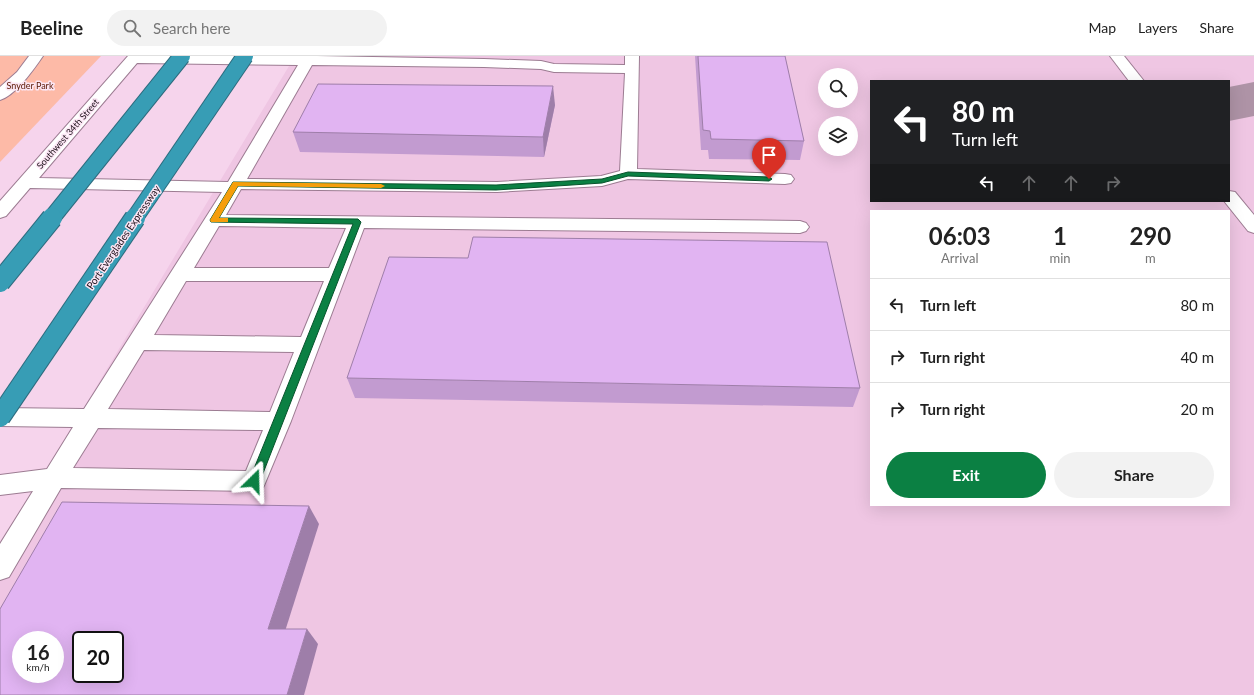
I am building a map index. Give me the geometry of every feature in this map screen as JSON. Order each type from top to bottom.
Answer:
[{"type":"highway","points":[[0,282],[182,56]]},
{"type":"highway","name":"Port Everglades Expressway","points":[[0,417],[245,56]]},
{"type":"street","points":[[0,94],[22,75],[36,56]]},
{"type":"street","points":[[1116,56],[1136,80]]},
{"type":"street","points":[[134,57],[542,60],[554,68],[632,62],[628,174]]},
{"type":"street","name":"Southwest 34th Street","points":[[0,212],[134,57]]},
{"type":"street","points":[[0,568],[235,186],[308,58]]},
{"type":"street","points":[[25,182],[235,186],[496,187],[602,181],[628,174],[785,179]]},
{"type":"street","points":[[1230,197],[1254,227]]},
{"type":"street","points":[[214,220],[800,227]]},
{"type":"street","points":[[0,485],[54,478],[254,481],[358,222]]},
{"type":"street","points":[[180,274],[336,275]]},
{"type":"street","points":[[138,342],[308,345]]},
{"type":"street","points":[[0,417],[279,421]]},
{"type":"shaded area","points":[[295,56],[1254,56],[1254,695],[0,695],[0,547]]},
{"type":"green space","name":"Snyder Park","points":[[0,56],[101,56],[0,162]]},
{"type":"building","points":[[698,56],[785,56],[804,141],[711,139],[710,131],[703,130]]},
{"type":"building","points":[[318,84],[553,86],[543,137],[293,132]]},
{"type":"building","points":[[473,237],[827,242],[860,388],[347,378],[389,257],[468,258]]},
{"type":"building","points":[[62,502],[309,506],[268,629],[307,629],[287,695],[0,695],[0,609]]},
{"type":"taxiway","points":[[1230,104],[1254,99]]},
{"type":"slow traffic","points":[[226,220],[214,220],[236,184],[381,186]]},
{"type":"route","points":[[254,481],[358,222],[214,220],[236,184],[496,187],[602,181],[628,174],[769,179]]}]
